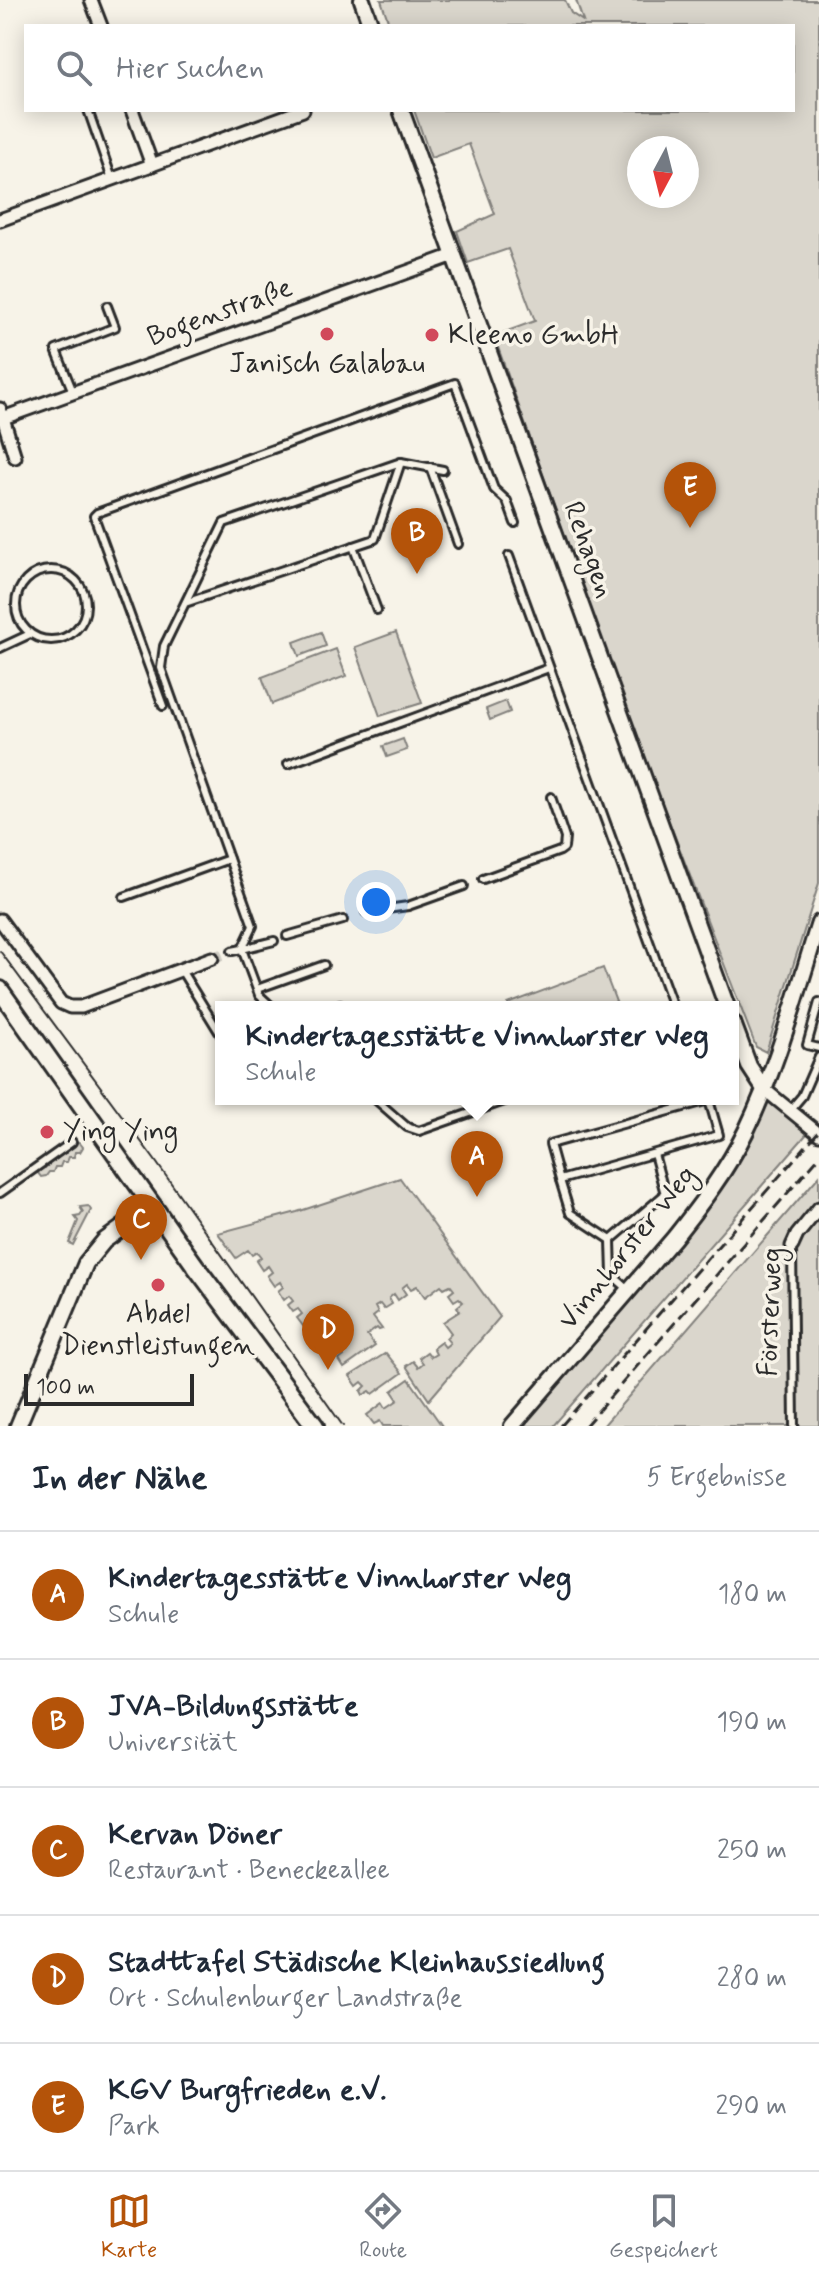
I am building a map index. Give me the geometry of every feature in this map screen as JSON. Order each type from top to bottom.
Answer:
[{"type":"main road","points":[[0,990],[152,1206],[315,1426]]},
{"type":"street","points":[[91,0],[100,24]]},
{"type":"street","points":[[362,0],[370,24]]},
{"type":"street","points":[[133,112],[152,165]]},
{"type":"street","points":[[0,220],[298,112]]},
{"type":"street","name":"Rehagen","points":[[402,112],[725,1001]]},
{"type":"street","name":"Bogenstraße","points":[[15,457],[2,413],[73,392],[454,255]]},
{"type":"street","points":[[0,920],[61,1003],[70,1007],[81,1007],[212,958]]},
{"type":"street","name":"Vinnhorster Weg","points":[[512,1426],[683,1227],[719,1179],[746,1131],[764,1089],[819,923]]},
{"type":"street","points":[[739,1039],[749,1066],[764,1089],[819,1134]]},
{"type":"street","points":[[18,1426],[86,1263],[104,1241],[152,1206]]},
{"type":"street","name":"Försterweg","points":[[792,1246],[819,1208]]},
{"type":"lane","points":[[89,112],[112,179]]},
{"type":"lane","points":[[73,392],[56,350],[115,327],[107,306]]},
{"type":"lane","points":[[163,706],[94,516],[97,513],[455,383],[494,489],[507,501],[515,523]]},
{"type":"lane","points":[[185,603],[375,539],[401,462]]},
{"type":"lane","points":[[266,1001],[259,995],[242,949],[253,926],[161,668],[164,646],[224,523],[401,462],[443,470]]},
{"type":"lane","points":[[430,467],[458,544]]},
{"type":"lane","points":[[353,546],[377,610]]},
{"type":"lane","points":[[509,556],[671,1001]]},
{"type":"lane","points":[[0,648],[30,634],[53,640],[75,631],[86,610],[81,586],[72,577],[52,570],[41,571],[23,584],[18,594],[17,616],[30,634]]},
{"type":"lane","points":[[288,764],[549,668]]},
{"type":"lane","points":[[483,879],[564,848],[565,838],[551,797]]},
{"type":"lane","points":[[124,897],[229,859]]},
{"type":"lane","points":[[366,912],[408,906],[464,886]]},
{"type":"lane","points":[[287,936],[343,920]]},
{"type":"lane","points":[[232,951],[274,941]]},
{"type":"lane","points":[[257,989],[324,965]]},
{"type":"lane","points":[[180,969],[215,1025]]},
{"type":"lane","points":[[819,1002],[807,1045],[819,1048]]},
{"type":"lane","points":[[790,1110],[802,1096],[819,1057]]},
{"type":"lane","points":[[382,1105],[407,1127],[419,1131],[493,1105]]},
{"type":"lane","points":[[611,1240],[570,1213],[550,1144],[691,1105]]},
{"type":"lane","points":[[560,1180],[719,1135],[710,1105]]},
{"type":"lane","points":[[0,1193],[72,1142]]},
{"type":"lane","points":[[611,1240],[665,1194],[654,1154]]},
{"type":"lane","points":[[611,1240],[612,1275],[629,1290]]},
{"type":"lane","name":"Försterweg","points":[[792,1246],[789,1344],[794,1426]]},
{"type":"shaded area","points":[[381,0],[565,0],[571,13],[583,21],[576,0],[819,0],[819,883],[766,1052],[756,1047],[630,720],[494,336],[535,321],[508,249],[468,263],[457,231],[495,214],[469,144],[431,158],[415,112],[795,112],[795,24],[389,24]]},
{"type":"shaded area","points":[[321,632],[326,646],[299,656],[294,642]]},
{"type":"shaded area","points":[[396,632],[422,703],[380,716],[355,647]]},
{"type":"shaded area","points":[[336,649],[346,676],[272,704],[262,677]]},
{"type":"shaded area","points":[[506,701],[510,712],[490,720],[486,709]]},
{"type":"shaded area","points":[[403,739],[407,750],[387,757],[383,746]]},
{"type":"shaded area","points":[[603,968],[616,1001],[516,1001]]},
{"type":"shaded area","points":[[764,1089],[812,1128],[553,1426],[512,1426],[699,1207]]},
{"type":"shaded area","points":[[79,1142],[83,1147],[80,1152],[75,1152],[74,1157],[69,1157],[53,1172],[41,1177],[38,1173],[40,1168],[45,1168],[60,1153],[66,1153],[74,1143]]},
{"type":"shaded area","points":[[819,1176],[819,1426],[603,1426]]},
{"type":"shaded area","points":[[400,1178],[500,1317],[429,1400],[406,1366],[413,1361],[418,1367],[423,1363],[419,1358],[427,1352],[431,1357],[436,1354],[433,1348],[441,1342],[445,1347],[450,1343],[446,1338],[451,1333],[443,1322],[460,1311],[457,1307],[463,1302],[459,1298],[454,1301],[449,1294],[454,1290],[450,1285],[444,1288],[441,1285],[425,1297],[417,1286],[411,1289],[407,1284],[402,1288],[406,1294],[398,1300],[394,1294],[389,1298],[392,1304],[384,1309],[380,1304],[375,1307],[378,1313],[373,1317],[382,1329],[377,1328],[367,1335],[375,1346],[344,1368],[339,1360],[344,1356],[340,1351],[324,1355],[317,1346],[323,1342],[319,1338],[314,1341],[307,1332],[312,1327],[309,1322],[303,1326],[297,1318],[302,1314],[298,1309],[293,1312],[288,1305],[293,1301],[289,1296],[284,1300],[278,1291],[283,1287],[280,1282],[274,1286],[267,1276],[272,1272],[268,1266],[262,1270],[256,1261],[261,1257],[257,1252],[252,1255],[248,1250],[236,1258],[218,1233],[297,1212]]},
{"type":"shaded area","points":[[88,1206],[91,1210],[73,1245],[69,1243],[78,1221],[75,1217],[83,1212],[80,1207]]},
{"type":"shaded area","points":[[386,1353],[402,1373],[373,1394],[370,1391],[363,1395],[361,1391],[366,1386],[362,1382],[357,1386],[350,1376]]},
{"type":"shaded area","points":[[409,1379],[442,1426],[383,1426],[380,1421],[374,1424],[367,1415],[383,1403],[386,1408],[398,1400],[392,1391]]},
{"type":"tunnel","points":[[212,958],[232,951]]},
{"type":"tram line","points":[[0,951],[154,1159],[343,1426]]},
{"type":"railway","points":[[561,1426],[819,1131]]},
{"type":"railway","points":[[585,1426],[819,1157]]},
{"type":"place","name":"Janisch Galabau","points":[[327,334]]},
{"type":"place","name":"Kleeno GmbH","points":[[432,335]]},
{"type":"place","name":"KGV Burgfrieden e.V.","points":[[690,528]]},
{"type":"place","name":"JVA-Bildungsstätte","points":[[417,574]]},
{"type":"place","name":"Ying Ying","points":[[47,1132]]},
{"type":"place","name":"Kindertagesstätte Vinnhorster Weg","points":[[477,1197]]},
{"type":"place","name":"Kervan Döner","points":[[141,1260]]},
{"type":"place","name":"Abdel Dienstleistungen","points":[[158,1285]]},
{"type":"place","name":"Stadttafel Städische Kleinhaussiedlung","points":[[328,1370]]}]
